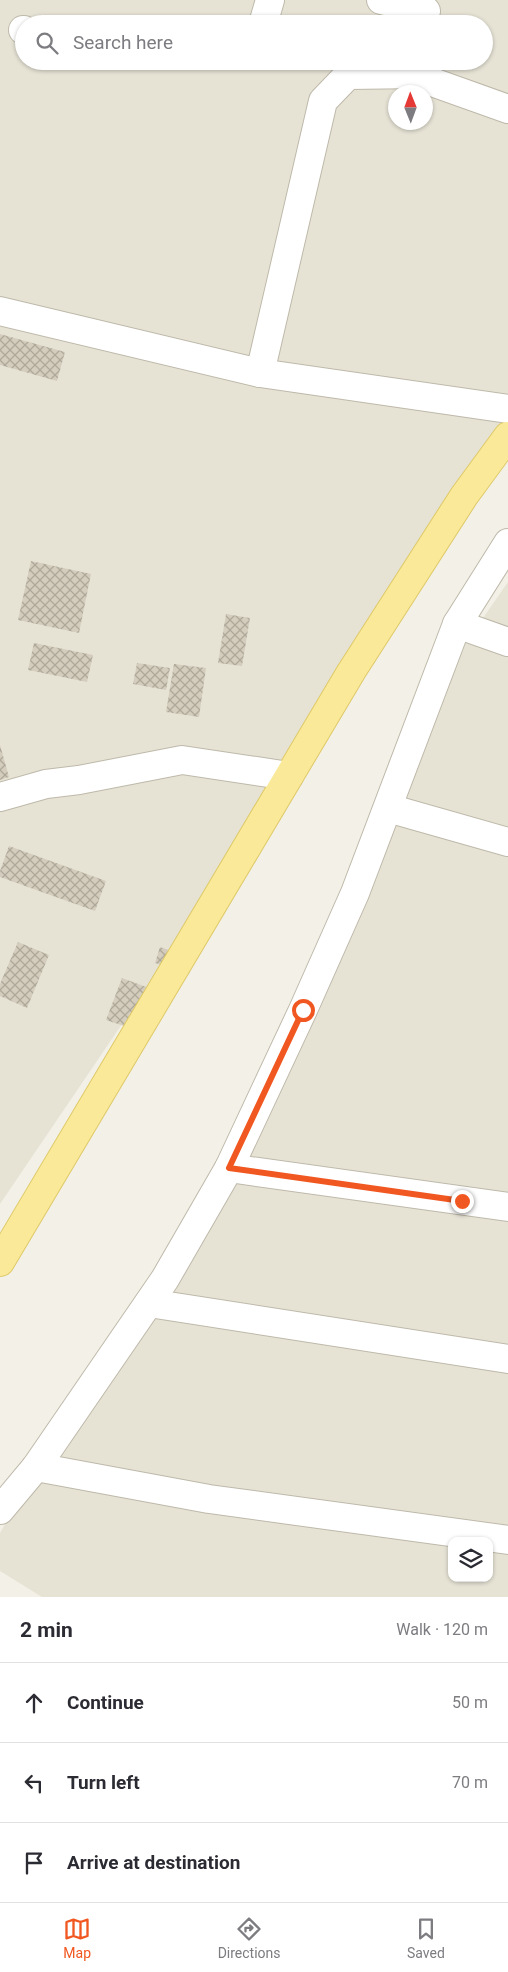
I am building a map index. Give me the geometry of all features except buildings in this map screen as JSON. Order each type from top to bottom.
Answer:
[{"type":"main road","points":[[0,1262],[351,672],[464,496],[508,436]]},
{"type":"street","points":[[266,15],[270,0]]},
{"type":"street","points":[[381,0],[428,11]]},
{"type":"street","points":[[260,373],[323,101],[348,75],[402,70]]},
{"type":"street","points":[[425,70],[435,84],[508,110]]},
{"type":"street","points":[[0,311],[260,373],[508,409]]},
{"type":"street","points":[[0,1510],[36,1467],[149,1303],[165,1279],[229,1168],[347,911],[457,624],[508,543]]},
{"type":"street","points":[[457,624],[508,642]]},
{"type":"street","points":[[0,797],[46,784],[79,780],[182,760],[289,776]]},
{"type":"street","points":[[388,808],[508,842]]},
{"type":"street","points":[[229,1168],[508,1207]]},
{"type":"street","points":[[149,1303],[508,1359]]},
{"type":"street","points":[[36,1467],[209,1499],[508,1540]]},
{"type":"shaded area","points":[[0,0],[508,0],[508,455],[0,1204]]},
{"type":"shaded area","points":[[508,582],[508,1597],[42,1597],[0,1571],[0,1533],[29,1482],[196,1243],[413,719]]},
{"type":"route","points":[[303,1010],[229,1168],[462,1201]]}]
